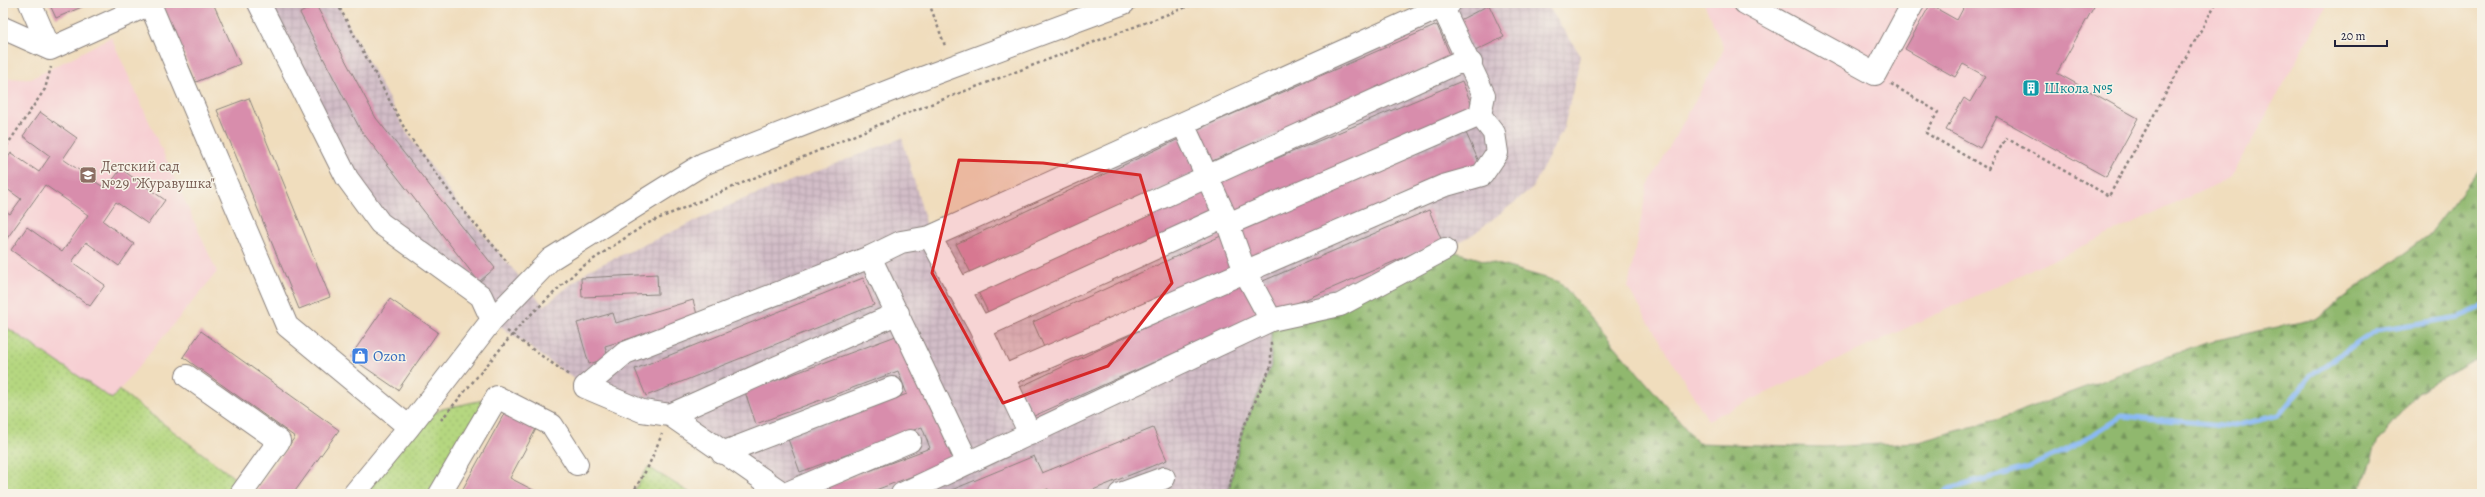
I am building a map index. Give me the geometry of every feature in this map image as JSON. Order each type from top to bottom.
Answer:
[{"type":"street","points":[[30,3],[50,59]]},
{"type":"street","points":[[259,3],[347,178],[380,223],[481,296],[492,320]]},
{"type":"street","points":[[354,494],[409,427],[492,320],[551,259],[703,164],[917,80],[1124,3]]},
{"type":"street","points":[[1745,3],[1875,74],[1912,5],[1909,3]]},
{"type":"street","points":[[50,59],[150,4],[287,326],[409,427]]},
{"type":"street","points":[[910,441],[784,494],[670,416],[642,410],[585,387],[624,353],[870,257],[901,242],[930,237],[1446,5],[1484,94],[1480,114],[1494,133],[1497,153],[1482,175],[1443,186],[1002,377]]},
{"type":"street","points":[[3,28],[50,59]]},
{"type":"street","points":[[958,290],[1457,63],[1470,63]]},
{"type":"street","points":[[980,328],[1227,220],[1480,114]]},
{"type":"street","points":[[1183,124],[1208,175],[1227,220],[1245,272],[1271,320]]},
{"type":"street","points":[[930,237],[980,328],[1030,434]]},
{"type":"street","points":[[902,494],[1271,320],[1340,305],[1445,249]]},
{"type":"street","points":[[870,257],[898,313],[968,463]]},
{"type":"street","points":[[670,416],[898,313]]},
{"type":"street","points":[[187,376],[280,441],[241,494]]},
{"type":"street","points":[[722,453],[892,388]]},
{"type":"street","points":[[440,494],[497,397],[552,425],[577,464]]},
{"type":"street","points":[[1120,494],[1164,478]]},
{"type":"path","points":[[337,3],[407,133],[458,204],[508,263]]},
{"type":"path","points":[[929,3],[945,46]]},
{"type":"path","points":[[437,426],[512,335],[579,269],[646,224],[902,114],[1197,3]]},
{"type":"path","points":[[1875,74],[1938,112],[1926,133],[1988,169],[2006,138],[2109,196],[2216,3]]},
{"type":"path","points":[[3,151],[46,89],[50,59]]},
{"type":"path","points":[[492,320],[585,387]]},
{"type":"path","points":[[1228,494],[1242,431],[1271,366],[1271,320]]},
{"type":"path","points":[[632,494],[648,467],[670,416]]},
{"type":"highlighted area","points":[[959,160],[1043,163],[1140,175],[1172,283],[1108,366],[1003,403],[932,273]]},
{"type":"shaded area","points":[[246,3],[337,3],[407,133],[458,204],[544,306],[589,270],[739,201],[902,138],[930,237],[1450,3],[1546,3],[1581,56],[1564,127],[1532,189],[1472,235],[1410,270],[1271,320],[1271,366],[1242,431],[1228,494],[1168,494],[1167,492],[1161,494],[1083,494],[1166,460],[1153,428],[1042,473],[1034,457],[942,494],[865,494],[953,461],[904,333],[745,392],[756,423],[898,371],[930,448],[829,485],[832,494],[784,494],[670,416],[585,387],[492,320],[380,223]],"holes":[[[863,278],[874,305],[645,396],[635,369]]]},
{"type":"shaded area","points":[[1704,3],[2328,3],[2232,177],[1708,420],[1628,288],[1647,187],[1724,49]]},
{"type":"shaded area","name":"Детский сад №29 \"Журавушка\"","points":[[111,37],[217,272],[112,399],[3,325],[3,78],[31,79]]},
{"type":"green space","points":[[2482,166],[2482,356],[2418,392],[2378,440],[2359,494],[1228,494],[1242,431],[1271,366],[1271,320],[1340,305],[1445,249],[1560,282],[1698,443],[1824,447],[1918,442],[1999,419],[2207,342],[2315,319],[2429,235]]},
{"type":"green space","points":[[6,327],[112,399],[119,390],[241,483],[233,494],[3,494],[3,336]]},
{"type":"green space","points":[[497,397],[440,494],[354,494],[409,427],[442,409]]},
{"type":"green space","points":[[648,467],[692,494],[632,494]]},
{"type":"building","points":[[49,3],[83,3],[84,6],[56,18]]},
{"type":"building","points":[[161,3],[213,3],[240,64],[196,82]]},
{"type":"building","name":"Школа №5","points":[[1966,3],[2096,3],[2057,73],[2138,118],[2106,177],[1997,117],[1980,148],[1946,130],[1964,98],[1970,102],[1985,76],[1963,64],[1955,77],[1905,49],[1930,5],[1957,20]]},
{"type":"building","points":[[316,5],[376,118],[495,268],[479,282],[360,129],[300,13]]},
{"type":"building","points":[[1489,5],[1504,37],[1475,51],[1460,20]]},
{"type":"building","points":[[1437,25],[1451,57],[1210,162],[1196,130]]},
{"type":"building","points":[[1462,81],[1475,113],[1233,214],[1220,182]]},
{"type":"building","points":[[249,98],[330,297],[299,309],[217,110]]},
{"type":"building","points":[[40,112],[77,138],[63,159],[106,189],[121,169],[165,200],[148,224],[116,202],[103,221],[134,244],[119,266],[86,242],[72,262],[105,285],[90,306],[11,250],[27,227],[62,252],[88,215],[45,185],[3,244],[3,209],[10,214],[21,199],[3,186],[3,165],[11,153],[39,172],[50,156],[23,136]]},
{"type":"building","points":[[1466,133],[1480,164],[1252,261],[1239,230]]},
{"type":"building","points":[[1181,138],[1196,172],[971,273],[956,244]]},
{"type":"building","points":[[1202,184],[1217,218],[992,320],[977,290]]},
{"type":"building","points":[[1429,210],[1442,241],[1276,312],[1263,281]]},
{"type":"building","points":[[1223,235],[1238,266],[1047,354],[1033,322]]},
{"type":"building","points":[[657,274],[658,294],[582,297],[581,278]]},
{"type":"building","points":[[863,278],[874,305],[646,396],[635,369]]},
{"type":"building","points":[[1244,281],[1259,315],[1034,416],[1020,387]]},
{"type":"building","points":[[390,299],[438,332],[398,390],[350,357]]},
{"type":"building","points":[[693,300],[698,318],[605,346],[608,358],[589,364],[577,323],[613,313],[616,323]]},
{"type":"building","points":[[201,331],[339,430],[293,494],[254,494],[295,437],[183,357]]},
{"type":"building","points":[[904,333],[953,461],[865,494],[832,494],[829,486],[930,448],[922,427],[800,472],[788,439],[907,394],[898,371],[756,424],[745,392]]},
{"type":"building","points":[[505,412],[536,429],[510,478],[541,494],[460,494]]},
{"type":"building","points":[[1153,428],[1167,460],[1083,494],[1051,494],[1048,489],[1035,494],[942,494],[1034,456],[1042,473]]},
{"type":"waterway","points":[[1942,494],[1949,489],[2029,467],[2076,445],[2122,416],[2234,426],[2279,415],[2312,374],[2377,330],[2459,317],[2482,307]]},
{"type":"place","name":"Школа №5","points":[[2031,88]]},
{"type":"place","name":"Детский сад №29 \"Журавушка\"","points":[[88,175]]},
{"type":"place","name":"Ozon","points":[[360,356]]}]
